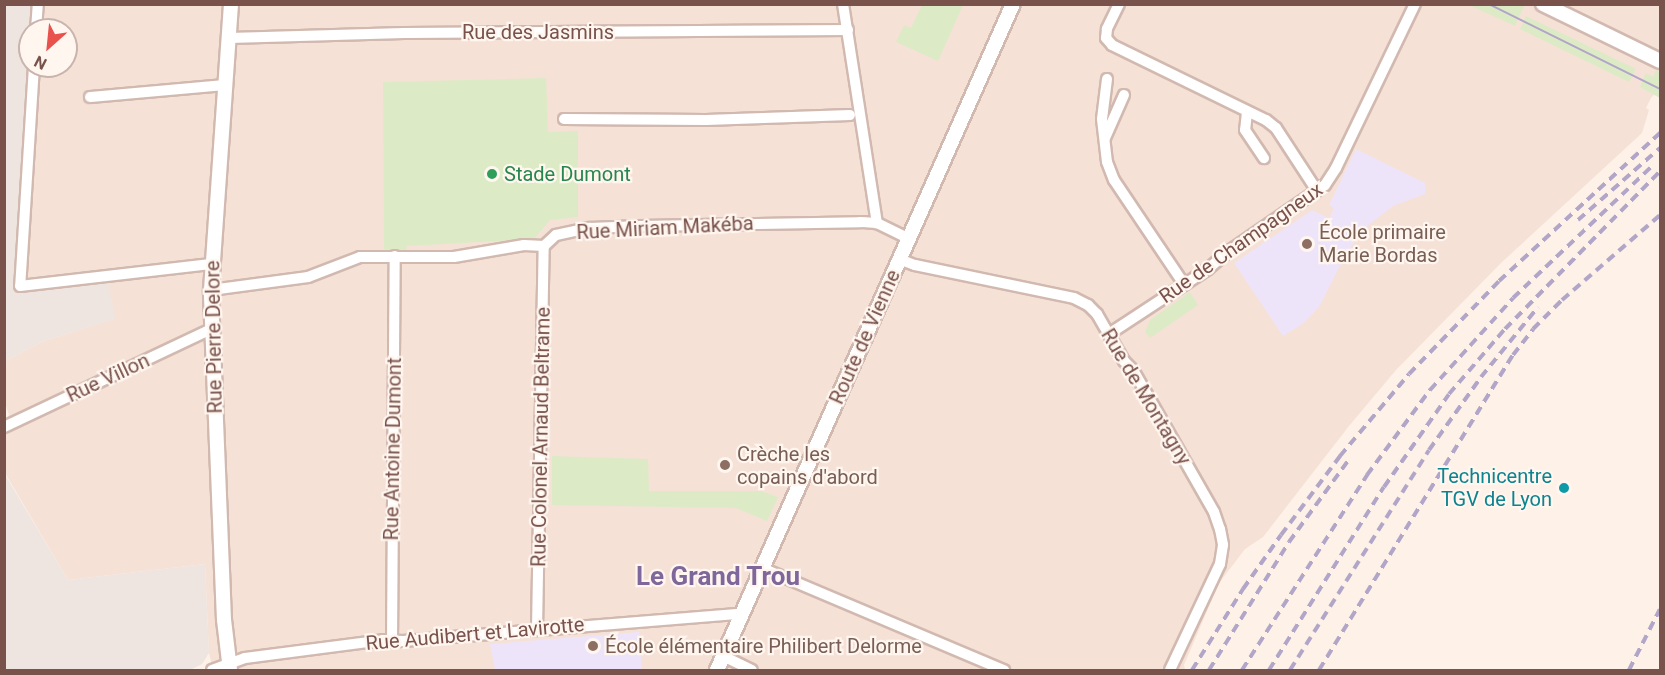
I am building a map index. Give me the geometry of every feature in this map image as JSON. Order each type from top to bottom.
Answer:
[{"type":"street","name":"Rue Pierre Delore","points":[[230,667],[224,620],[211,329],[211,264],[231,4]]},
{"type":"street","points":[[843,4],[877,223],[908,238]]},
{"type":"street","name":"Route de Vienne","points":[[717,670],[1012,4]]},
{"type":"street","points":[[1119,4],[1107,29],[1106,38],[1112,45],[1276,128],[1317,191]]},
{"type":"street","name":"Rue de Champagneux","points":[[1109,334],[1185,284],[1317,191],[1336,168],[1415,4]]},
{"type":"street","points":[[1545,6],[1660,61]]},
{"type":"street","name":"Rue des Jasmins","points":[[229,38],[404,33],[848,30]]},
{"type":"street","points":[[33,78],[20,286],[211,264]]},
{"type":"street","points":[[1107,79],[1102,119],[1107,162],[1114,180],[1185,284]]},
{"type":"street","points":[[90,96],[225,85]]},
{"type":"street","points":[[1104,141],[1124,95]]},
{"type":"street","points":[[1244,111],[1245,130],[1264,158]]},
{"type":"street","points":[[564,119],[706,120],[850,115]]},
{"type":"street","name":"Rue Miriam Makéba","points":[[211,290],[308,277],[360,257],[454,257],[524,245],[544,246],[556,235],[591,228],[877,223]]},
{"type":"street","name":"Rue Colonel Arnaud Beltrame","points":[[537,629],[544,246]]},
{"type":"street","name":"Rue Antoine Dumont","points":[[392,642],[395,256]]},
{"type":"street","name":"Rue de Montagny","points":[[899,259],[915,265],[1074,298],[1088,305],[1097,314],[1124,361],[1133,370],[1214,512],[1222,537],[1220,564],[1214,580],[1170,670]]},
{"type":"street","name":"Rue Villon","points":[[4,427],[211,329]]},
{"type":"street","points":[[762,568],[1004,670]]},
{"type":"street","name":"Rue Audibert et Lavirotte","points":[[212,670],[230,667],[245,658],[392,642],[741,614]]},
{"type":"street","points":[[723,656],[753,670]]},
{"type":"shaded area","points":[[5,5],[34,5],[33,18],[18,18],[18,78],[27,78],[16,290],[108,281],[115,319],[44,341],[5,361]]},
{"type":"shaded area","points":[[34,5],[1660,5],[1660,88],[1646,108],[1649,110],[1642,133],[1501,263],[1396,370],[1349,426],[1263,537],[1245,549],[1219,583],[1184,665],[1185,670],[213,670],[209,653],[205,564],[68,580],[5,473],[4,421],[9,415],[5,403],[5,361],[44,341],[114,319],[16,291],[29,78],[78,78],[78,18],[33,18]]},
{"type":"shaded area","name":"École primaire Marie Bordas","points":[[1356,149],[1425,183],[1425,194],[1393,206],[1365,228],[1347,252],[1319,307],[1304,323],[1283,336],[1234,263],[1312,210],[1329,218],[1334,208],[1329,205]]},
{"type":"shaded area","points":[[4,473],[68,580],[205,564],[209,653],[202,664],[190,670],[5,670]]},
{"type":"shaded area","name":"École élémentaire Philibert Delorme","points":[[639,632],[642,670],[495,670],[490,644]]},
{"type":"green space","points":[[1521,4],[1524,6],[1515,26],[1469,5]]},
{"type":"green space","points":[[922,5],[963,5],[938,61],[896,42],[904,25],[911,28]]},
{"type":"green space","points":[[1526,16],[1636,69],[1629,82],[1520,29]]},
{"type":"green space","points":[[1656,70],[1660,72],[1660,98],[1640,87],[1646,73],[1653,77]]},
{"type":"green space","name":"Stade Dumont","points":[[546,78],[548,132],[578,131],[578,217],[550,220],[534,239],[407,246],[406,250],[384,249],[383,82]]},
{"type":"green space","points":[[1190,292],[1198,305],[1150,338],[1145,332],[1150,320]]},
{"type":"green space","points":[[552,456],[648,459],[649,491],[761,491],[778,497],[767,521],[736,508],[552,505]]},
{"type":"tram line","points":[[1489,4],[1660,89]]},
{"type":"railway","points":[[1192,670],[1243,589],[1281,535],[1340,456],[1409,374],[1499,281],[1660,133]]},
{"type":"railway","points":[[1578,220],[1660,148]]},
{"type":"railway","points":[[1242,670],[1367,475],[1430,390],[1513,298],[1652,166]]},
{"type":"railway","points":[[1269,670],[1384,487],[1449,394],[1505,329],[1660,171]]},
{"type":"railway","points":[[1319,670],[1513,355],[1533,329],[1562,300],[1660,215]]},
{"type":"railway","points":[[1290,670],[1429,450],[1481,377],[1538,307]]},
{"type":"railway","points":[[1209,670],[1289,542],[1350,458]]},
{"type":"railway","points":[[1629,670],[1660,609]]},
{"type":"place","name":"Stade Dumont","points":[[492,174]]},
{"type":"place","name":"École primaire Marie Bordas","points":[[1307,244]]},
{"type":"place","name":"Crèche les copains d'abord","points":[[725,465]]},
{"type":"place","name":"Technicentre TGV de Lyon","points":[[1564,488]]},
{"type":"place","name":"École élémentaire Philibert Delorme","points":[[593,646]]},
{"type":"district","name":"Le Grand Trou","points":[[718,577]]}]
